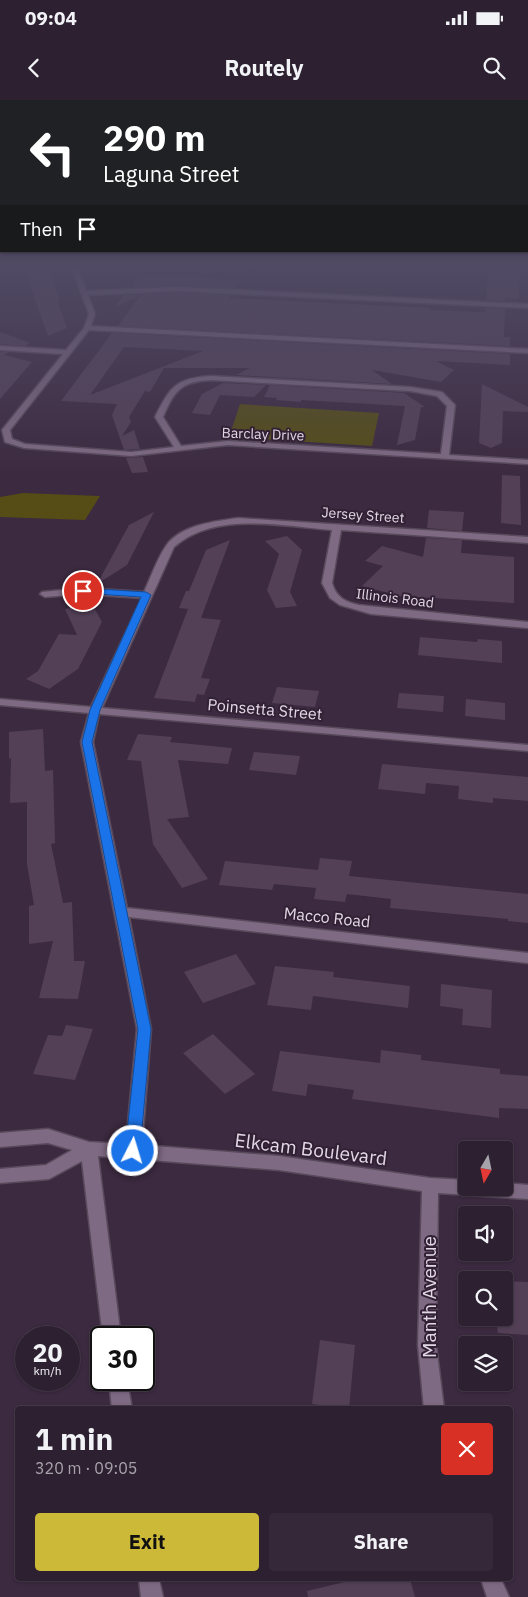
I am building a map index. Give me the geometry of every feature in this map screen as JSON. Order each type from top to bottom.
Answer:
[{"type":"street","points":[[0,348],[66,352],[79,336]]},
{"type":"street","points":[[237,336],[528,351]]},
{"type":"street","name":"Barclay Drive","points":[[66,352],[6,430],[8,440],[24,446],[131,454],[228,443],[528,462]]},
{"type":"street","points":[[179,449],[159,417],[172,389],[178,384],[200,378],[211,378],[410,389],[439,394],[447,399],[451,405],[445,457]]},
{"type":"street","name":"Jersey Street","points":[[133,1151],[144,1029],[87,742],[95,710],[170,546],[179,538],[198,529],[238,521],[528,540]]},
{"type":"street","name":"Illinois Road","points":[[337,527],[327,583],[329,591],[336,600],[351,607],[371,611],[528,625]]},
{"type":"street","points":[[46,594],[83,591],[146,595]]},
{"type":"street","name":"Poinsetta Street","points":[[0,702],[528,748]]},
{"type":"street","name":"Macco Road","points":[[121,912],[528,958]]},
{"type":"street","name":"Elkcam Boulevard","points":[[0,1140],[48,1136],[89,1149],[280,1163],[430,1185],[528,1192]]},
{"type":"street","points":[[0,1176],[48,1172],[89,1149],[111,1326]]},
{"type":"street","name":"Manth Avenue","points":[[430,1185],[427,1345],[434,1406]]},
{"type":"street","points":[[120,1391],[122,1406]]},
{"type":"street","points":[[149,1581],[152,1597]]},
{"type":"street","points":[[492,1581],[498,1597]]},
{"type":"shaded area","points":[[240,404],[379,413],[372,446],[229,437]]},
{"type":"shaded area","points":[[23,493],[100,496],[85,520],[0,517],[0,497]]},
{"type":"building","points":[[0,336],[11,336],[30,343],[25,346],[0,344]]},
{"type":"building","points":[[110,336],[166,336],[510,354],[510,365],[436,361],[454,370],[441,382],[372,370],[392,384],[236,375],[250,368],[164,368],[150,392],[145,391],[129,417],[131,422],[122,436],[134,430],[140,449],[124,450],[112,415],[117,404],[61,401]],"holes":[[[124,347],[203,351],[90,395]]]},
{"type":"building","points":[[311,336],[504,336],[510,337],[510,346]]},
{"type":"building","points":[[0,352],[9,352],[4,355],[32,362],[0,399]]},
{"type":"building","points":[[223,383],[266,385],[254,397],[220,395],[210,415],[192,413],[202,394]]},
{"type":"building","points":[[482,384],[528,407],[528,412],[503,411],[502,443],[491,448],[479,443]]},
{"type":"building","points":[[270,385],[404,393],[425,407],[421,407],[415,440],[397,445],[405,406],[276,400],[277,398],[264,397]]},
{"type":"building","points":[[143,457],[148,472],[132,473],[126,458]]},
{"type":"building","points":[[502,475],[520,476],[521,525],[501,523]]},
{"type":"building","points":[[429,510],[464,512],[462,531],[427,528]]},
{"type":"building","points":[[154,512],[127,565],[97,584],[129,525]]},
{"type":"building","points":[[287,536],[302,550],[290,592],[297,606],[276,608],[267,590],[279,554],[265,541]]},
{"type":"building","points":[[426,538],[462,540],[461,553],[514,557],[514,603],[400,596],[362,586],[383,566],[365,561],[382,546],[423,557]]},
{"type":"building","points":[[230,540],[201,618],[221,620],[201,678],[210,679],[204,695],[197,694],[195,702],[154,698],[188,609],[179,608],[186,591],[189,591],[206,550]]},
{"type":"building","points":[[92,604],[102,622],[78,669],[49,689],[26,679],[38,671],[59,634],[77,635],[65,609]]},
{"type":"building","points":[[420,637],[477,642],[478,639],[502,641],[502,663],[418,655]]},
{"type":"building","points":[[277,687],[319,691],[315,707],[272,703]]},
{"type":"building","points":[[399,693],[444,696],[443,712],[397,708]]},
{"type":"building","points":[[466,699],[505,703],[505,720],[465,716]]},
{"type":"building","points":[[43,729],[45,771],[53,770],[55,843],[51,844],[63,903],[72,902],[74,961],[85,961],[78,999],[39,998],[53,941],[29,944],[29,906],[34,905],[27,864],[27,802],[10,803],[11,758],[9,759],[9,732]]},
{"type":"building","points":[[138,734],[172,737],[170,742],[232,748],[228,764],[178,760],[189,817],[167,819],[208,879],[182,888],[153,844],[141,761],[127,760]]},
{"type":"building","points":[[254,752],[300,756],[296,775],[249,770]]},
{"type":"building","points":[[382,764],[528,777],[528,801],[493,798],[493,803],[458,799],[459,786],[426,783],[425,794],[378,789]]},
{"type":"building","points":[[320,858],[352,861],[349,876],[528,894],[528,923],[508,921],[508,919],[390,908],[391,899],[347,894],[345,902],[314,899],[316,888],[274,884],[272,890],[219,885],[225,861],[318,870]]},
{"type":"building","points":[[236,954],[256,984],[203,1003],[184,972]]},
{"type":"building","points":[[275,966],[334,972],[333,977],[410,986],[408,1008],[313,996],[311,1010],[267,1005]]},
{"type":"building","points":[[441,984],[492,990],[491,1028],[462,1025],[463,1009],[440,1006]]},
{"type":"building","points":[[66,1025],[93,1029],[75,1080],[33,1074],[48,1035],[62,1036]]},
{"type":"building","points":[[213,1034],[255,1074],[225,1094],[183,1053]]},
{"type":"building","points":[[381,1050],[421,1055],[421,1060],[500,1069],[500,1074],[528,1076],[528,1109],[499,1108],[499,1118],[352,1099],[354,1090],[308,1084],[306,1096],[272,1091],[280,1051],[380,1063]]},
{"type":"building","points":[[513,1281],[528,1282],[528,1335],[498,1333],[497,1326],[513,1326]]},
{"type":"building","points":[[320,1340],[355,1345],[349,1406],[312,1404]]},
{"type":"building","points":[[349,1581],[411,1581],[415,1597],[308,1597],[307,1591]]},
{"type":"route","points":[[83,591],[146,595],[95,710],[87,742],[144,1029],[133,1151]]}]
